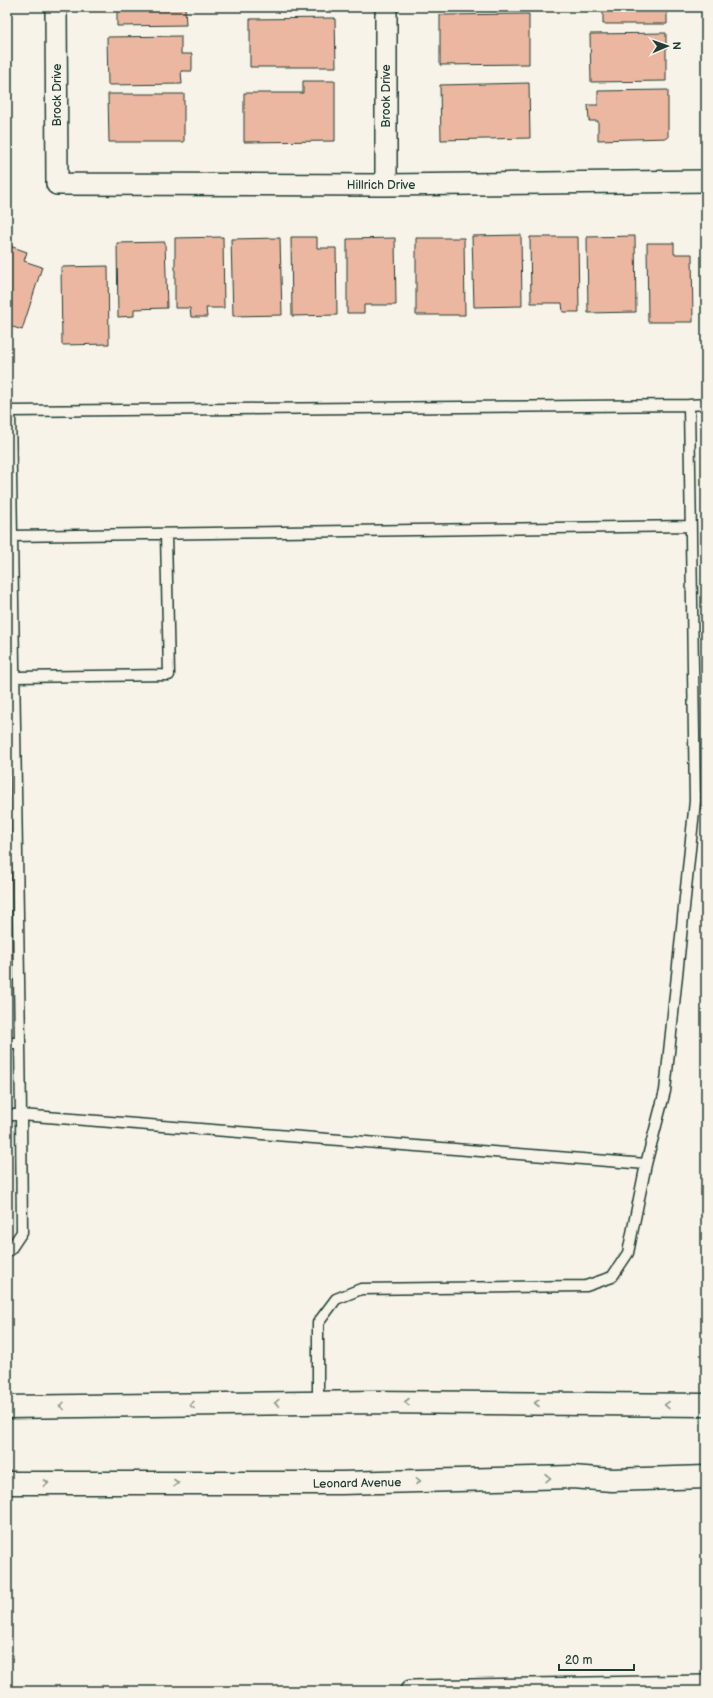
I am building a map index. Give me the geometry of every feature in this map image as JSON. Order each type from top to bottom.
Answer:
[{"type":"street","name":"Brock Drive","points":[[56,7],[57,184]]},
{"type":"street","name":"Brook Drive","points":[[386,7],[386,185]]},
{"type":"street","name":"Hillrich Drive","points":[[57,184],[386,185],[706,181]]},
{"type":"street","points":[[7,1407],[318,1403],[706,1406]]},
{"type":"street","name":"Leonard Avenue","points":[[7,1483],[342,1483],[572,1477],[612,1480],[706,1477]]},
{"type":"street","points":[[412,1691],[564,1690],[706,1686]]},
{"type":"lane","points":[[7,1250],[10,1250],[22,1232],[14,677],[10,609],[12,536],[9,411],[706,404]]},
{"type":"lane","points":[[318,1403],[318,1323],[336,1299],[361,1289],[586,1286],[612,1277],[628,1253],[646,1164],[665,1092],[695,801],[689,405]]},
{"type":"lane","points":[[12,536],[691,526]]},
{"type":"lane","points":[[14,677],[169,675],[166,534]]},
{"type":"lane","points":[[7,1043],[20,1043]]},
{"type":"lane","points":[[7,1115],[646,1164]]},
{"type":"building","points":[[117,7],[185,7],[186,25],[117,26]]},
{"type":"building","points":[[595,7],[667,7],[667,24],[603,24],[603,9],[595,10]]},
{"type":"building","points":[[529,14],[529,64],[440,65],[440,15]]},
{"type":"building","points":[[335,18],[336,67],[250,67],[250,19]]},
{"type":"building","points":[[666,33],[666,81],[591,82],[590,34]]},
{"type":"building","points":[[181,36],[181,54],[192,54],[192,71],[181,71],[182,84],[108,85],[107,37]]},
{"type":"building","points":[[303,81],[335,81],[335,141],[244,142],[244,93],[303,93]]},
{"type":"building","points":[[529,83],[530,138],[441,140],[440,85]]},
{"type":"building","points":[[668,90],[668,138],[598,140],[598,121],[589,121],[588,105],[598,105],[598,91]]},
{"type":"building","points":[[108,94],[184,94],[184,142],[109,142]]},
{"type":"building","points":[[521,235],[522,306],[474,307],[472,236]]},
{"type":"building","points":[[635,236],[636,312],[588,313],[587,237]]},
{"type":"building","points":[[223,237],[224,308],[206,308],[207,317],[191,317],[190,308],[175,308],[175,238]]},
{"type":"building","points":[[291,237],[317,237],[317,248],[336,248],[337,315],[292,316]]},
{"type":"building","points":[[530,237],[578,237],[579,312],[563,312],[562,303],[531,303]]},
{"type":"building","points":[[280,238],[282,315],[233,316],[231,239]]},
{"type":"building","points":[[395,238],[396,305],[364,305],[364,313],[347,313],[347,239]]},
{"type":"building","points":[[416,238],[464,238],[465,315],[416,315]]},
{"type":"building","points":[[165,242],[167,308],[134,309],[134,316],[118,317],[117,243]]},
{"type":"building","points":[[647,243],[674,243],[674,254],[692,254],[693,322],[648,322]]},
{"type":"building","points":[[7,245],[27,252],[24,261],[42,267],[22,330],[7,325]]},
{"type":"building","points":[[108,266],[109,344],[62,345],[61,267]]}]
